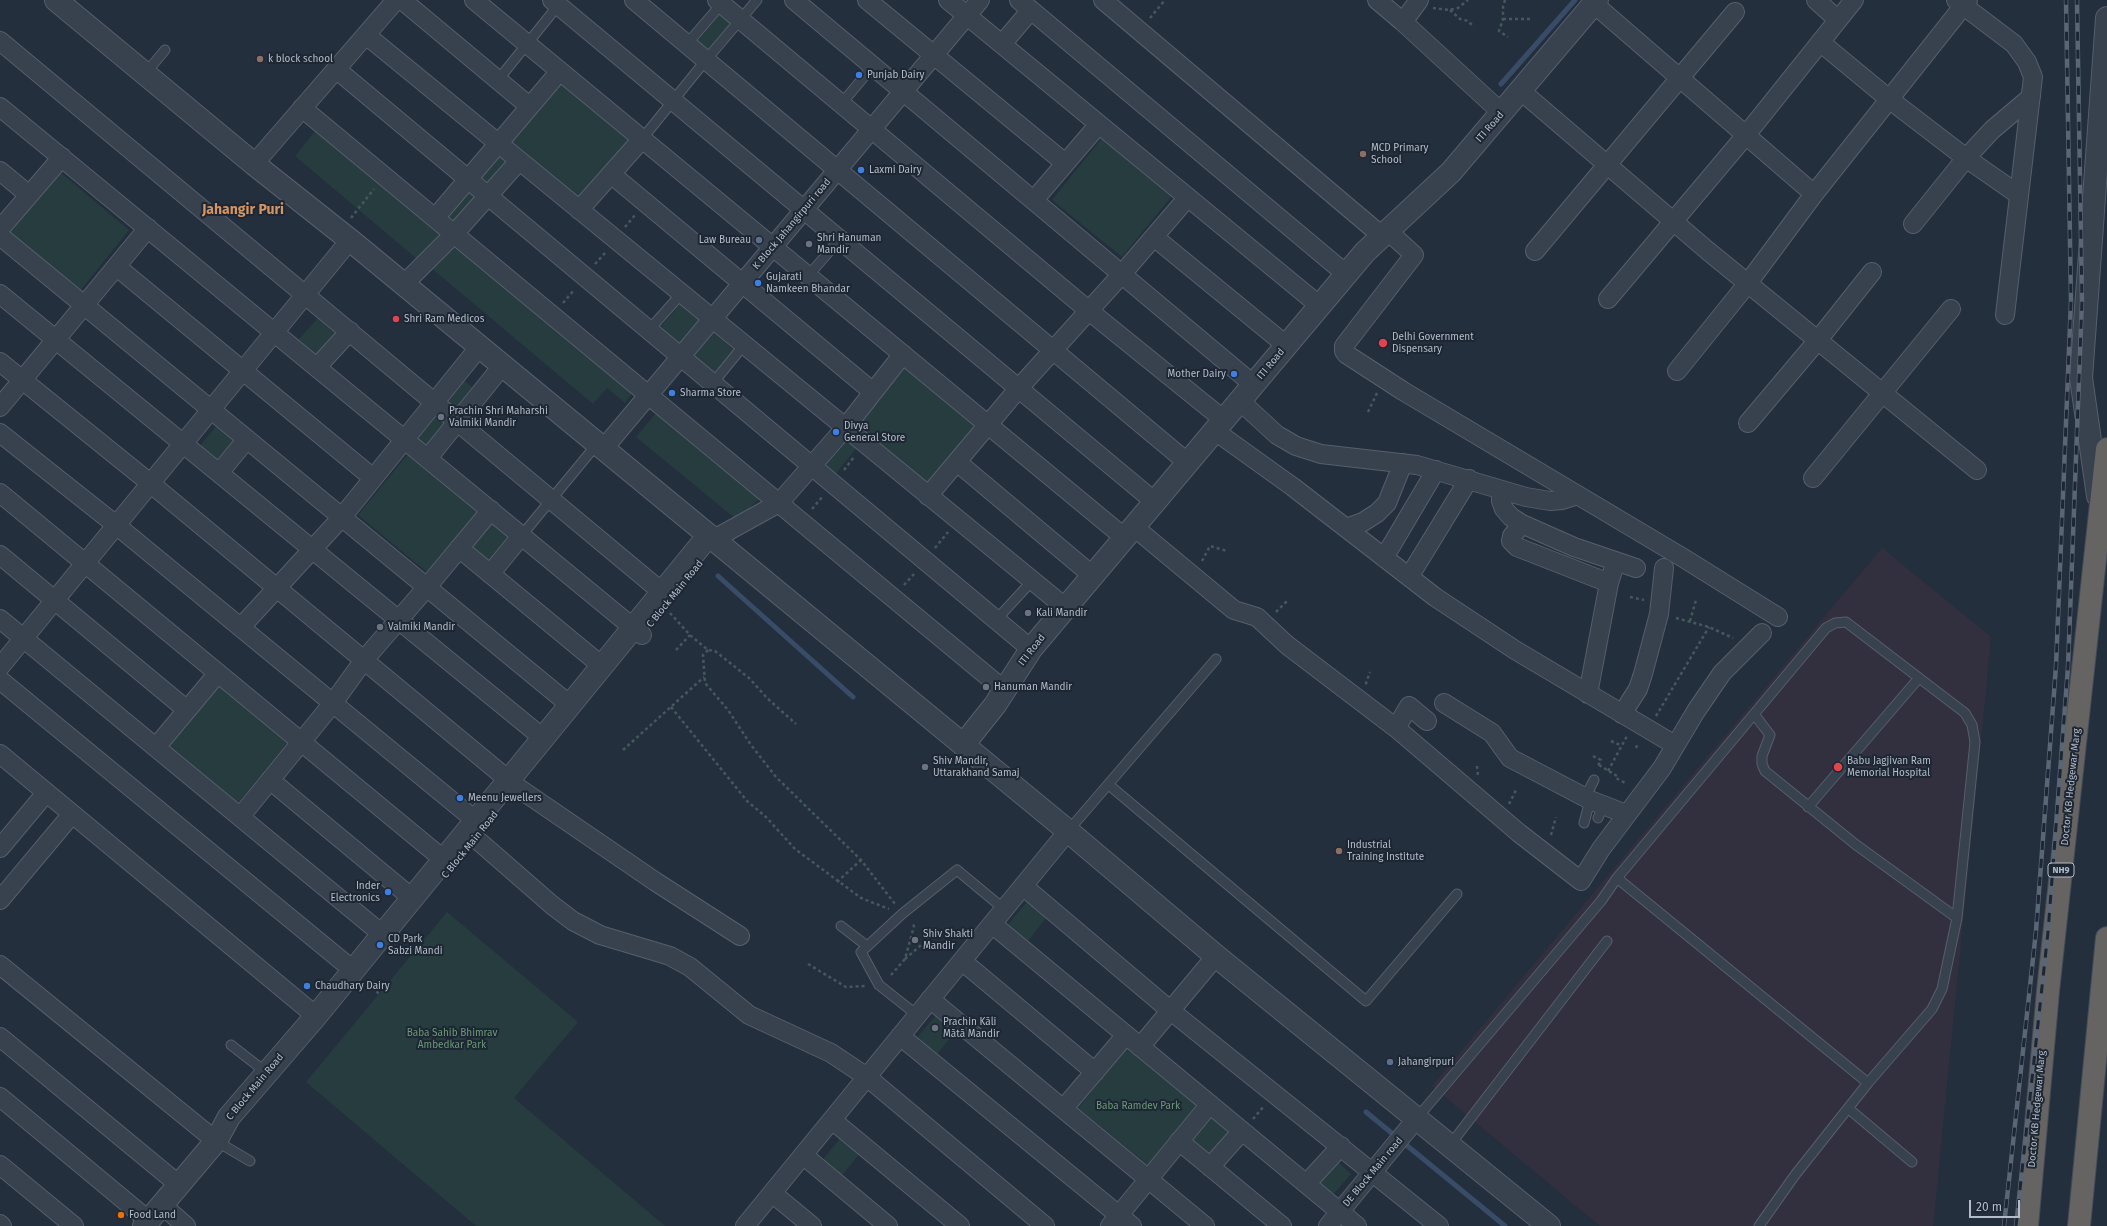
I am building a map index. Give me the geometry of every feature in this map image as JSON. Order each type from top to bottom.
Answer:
[{"type":"highway","name":"NH9","points":[[2101,515],[2107,449]]},
{"type":"highway","name":"Doctor KB Hedgewar Marg","points":[[2027,1226],[2048,991],[2101,515]]},
{"type":"highway","points":[[2079,1226],[2107,938]]},
{"type":"street","points":[[56,0],[254,164],[480,346],[1068,831],[1216,956],[1549,1226]]},
{"type":"street","points":[[254,164],[396,0]]},
{"type":"street","points":[[402,0],[529,106]]},
{"type":"street","points":[[474,0],[988,424],[1234,610],[1258,617],[1287,645],[1396,728],[1519,833],[1581,881],[1597,847],[1626,814],[1658,772],[1722,674],[1762,633]]},
{"type":"street","points":[[634,0],[1054,349],[1188,463]]},
{"type":"street","points":[[794,0],[1122,274],[1247,393],[1277,435],[1296,446],[1320,454],[1403,463],[1470,479],[1526,497],[1550,501],[1562,500],[1578,495]]},
{"type":"street","points":[[867,0],[1066,163]]},
{"type":"street","points":[[948,0],[1320,306]]},
{"type":"street","name":"K Block Jahangirpuri road","points":[[601,446],[681,357],[980,0]]},
{"type":"street","points":[[1103,0],[1385,234],[1414,255],[1344,346],[1344,351],[1402,391],[1685,559],[1778,617]]},
{"type":"street","points":[[1377,0],[1502,113]]},
{"type":"street","points":[[1816,0],[1838,20]]},
{"type":"street","points":[[1608,299],[1746,135],[1854,0]]},
{"type":"street","points":[[721,1],[740,19],[1088,310],[1220,425],[1384,558],[1515,650],[1675,745]]},
{"type":"street","points":[[1403,22],[1418,1]]},
{"type":"street","points":[[558,2],[1018,389],[1155,502]]},
{"type":"street","points":[[1596,2],[1680,78],[1814,194]]},
{"type":"street","name":"ITI Road","points":[[963,745],[995,705],[1003,689],[1031,650],[1346,274],[1365,252],[1451,172],[1596,2]]},
{"type":"street","points":[[1678,371],[1748,283],[1814,194],[1962,2],[2014,44],[2027,62],[2033,77],[2005,315]]},
{"type":"street","points":[[1002,44],[1025,5],[1346,274]]},
{"type":"street","points":[[1535,251],[1734,12]]},
{"type":"street","points":[[2101,515],[2081,378],[2107,18]]},
{"type":"street","points":[[366,35],[1066,608]]},
{"type":"street","points":[[0,40],[552,499],[663,599]]},
{"type":"street","points":[[1820,42],[1888,99],[1966,158],[2019,195]]},
{"type":"street","points":[[336,69],[1031,650]]},
{"type":"street","points":[[434,218],[560,71]]},
{"type":"street","points":[[1521,91],[1748,283],[1977,470]]},
{"type":"street","points":[[1913,224],[1966,158],[1992,130],[2031,97]]},
{"type":"street","points":[[0,107],[62,156],[638,631]]},
{"type":"street","points":[[302,108],[1003,689]]},
{"type":"street","points":[[1034,200],[1099,124]]},
{"type":"street","points":[[579,210],[642,139]]},
{"type":"street","points":[[0,229],[62,156]]},
{"type":"street","points":[[404,284],[454,234],[519,160]]},
{"type":"street","points":[[0,171],[29,195]]},
{"type":"street","points":[[611,174],[873,392]]},
{"type":"street","points":[[928,496],[1018,389],[1122,274],[1188,197]]},
{"type":"street","points":[[0,407],[148,228]]},
{"type":"street","points":[[0,236],[570,705]]},
{"type":"street","points":[[0,667],[306,294],[345,236]]},
{"type":"street","points":[[1154,237],[1287,346]]},
{"type":"street","points":[[117,267],[373,478]]},
{"type":"street","points":[[1748,423],[1818,340],[1872,272]]},
{"type":"street","points":[[0,294],[543,738]]},
{"type":"street","points":[[1813,478],[1951,309]]},
{"type":"street","points":[[317,367],[350,331]]},
{"type":"street","points":[[241,628],[342,517],[480,346]]},
{"type":"street","points":[[714,539],[780,504],[845,428],[903,354]]},
{"type":"street","points":[[0,362],[150,483],[513,783],[656,882],[740,936]]},
{"type":"street","points":[[428,458],[503,365]]},
{"type":"street","points":[[0,433],[116,525],[333,703],[552,905],[573,920],[600,935],[670,956],[690,967],[749,1015],[831,1053],[867,1077],[1045,1226]]},
{"type":"street","points":[[219,473],[246,439]]},
{"type":"street","points":[[957,462],[1093,576]]},
{"type":"street","points":[[1346,528],[1363,522],[1377,513],[1387,503],[1403,463]]},
{"type":"street","points":[[1384,558],[1436,470]]},
{"type":"street","points":[[1409,577],[1470,479]]},
{"type":"street","points":[[1501,490],[1501,501],[1504,509],[1510,517],[1522,524],[1574,547],[1636,568]]},
{"type":"street","points":[[0,493],[443,859]]},
{"type":"street","points":[[240,817],[300,741],[333,703],[364,660],[491,510]]},
{"type":"street","points":[[1522,524],[1512,536],[1511,541],[1517,547],[1609,583]]},
{"type":"street","points":[[490,574],[522,535]]},
{"type":"street","name":"C Block Main Road","points":[[216,1141],[240,1126],[357,974],[472,830],[513,783],[663,599],[714,539]]},
{"type":"street","points":[[459,548],[602,666]]},
{"type":"street","points":[[0,555],[187,710]]},
{"type":"street","points":[[1588,694],[1609,583],[1616,561]]},
{"type":"street","points":[[1635,722],[1638,688],[1644,674],[1659,614],[1664,568]]},
{"type":"street","points":[[0,619],[382,934]]},
{"type":"street","name":"C Block Main Road","points":[[513,783],[543,738],[602,666],[638,631]]},
{"type":"street","points":[[156,747],[218,673]]},
{"type":"street","points":[[0,680],[357,974]]},
{"type":"street","points":[[1444,703],[1492,734],[1510,758],[1594,805],[1626,814]]},
{"type":"street","points":[[1396,728],[1409,706],[1427,721]]},
{"type":"street","points":[[0,754],[316,1016]]},
{"type":"street","points":[[270,780],[412,898]]},
{"type":"street","points":[[0,848],[46,793]]},
{"type":"street","points":[[0,900],[72,814]]},
{"type":"street","name":"C Block Main Road","points":[[151,1217],[216,1141],[229,1117],[266,1073],[316,1016],[357,974],[382,934],[443,859],[472,830]]},
{"type":"street","points":[[745,1226],[1068,831]]},
{"type":"street","points":[[1023,886],[1171,1011],[1439,1226]]},
{"type":"street","points":[[992,924],[1357,1226]]},
{"type":"street","points":[[1140,1047],[1216,956]]},
{"type":"street","points":[[962,961],[1095,1072]]},
{"type":"street","points":[[0,965],[216,1141]]},
{"type":"street","points":[[930,999],[1205,1226]]},
{"type":"street","points":[[1063,1109],[1126,1035]]},
{"type":"street","points":[[900,1036],[1120,1222],[1149,1179],[1210,1104]]},
{"type":"street","points":[[0,1037],[178,1184]]},
{"type":"street","points":[[0,1097],[151,1217],[186,1226]]},
{"type":"street","name":"DE Block Main road","points":[[1328,1226],[1417,1118]]},
{"type":"street","points":[[832,1120],[960,1226]]},
{"type":"street","points":[[1210,1167],[1242,1131]]},
{"type":"street","points":[[1180,1141],[1282,1226]]},
{"type":"street","points":[[1306,1184],[1340,1146]]},
{"type":"street","points":[[803,1155],[888,1226]]},
{"type":"street","points":[[0,1165],[74,1226]]},
{"type":"street","points":[[772,1193],[812,1226]]},
{"type":"lane","points":[[642,139],[756,0]]},
{"type":"lane","points":[[687,44],[721,1]]},
{"type":"lane","points":[[498,80],[558,2]]},
{"type":"lane","points":[[145,74],[164,50]]},
{"type":"lane","points":[[842,103],[873,66]]},
{"type":"lane","points":[[808,276],[840,239]]},
{"type":"lane","points":[[649,330],[682,294]]},
{"type":"lane","points":[[713,383],[744,345]]},
{"type":"lane","points":[[522,535],[552,499],[601,446]]},
{"type":"lane","points":[[996,620],[1032,581]]},
{"type":"lane","points":[[1417,1118],[1601,901],[1617,878],[1826,628],[1835,623],[1846,622],[1964,713],[1972,725],[1975,742],[1957,918],[1942,989],[1932,1009],[1868,1083],[1849,1109],[1795,1175],[1759,1226]]},
{"type":"lane","points":[[1068,831],[1216,659]]},
{"type":"lane","points":[[1808,807],[1919,678]]},
{"type":"lane","points":[[1754,714],[1770,735],[1762,756],[1762,764],[1765,771],[1808,807],[1908,884],[1957,918]]},
{"type":"lane","points":[[1584,823],[1594,805],[1594,780]]},
{"type":"lane","points":[[1109,785],[1366,1001],[1457,894]]},
{"type":"lane","points":[[917,1015],[879,985],[862,952],[902,914],[957,870],[1004,909]]},
{"type":"lane","points":[[1617,878],[1868,1083]]},
{"type":"lane","points":[[841,926],[867,946]]},
{"type":"lane","points":[[1450,1145],[1607,941]]},
{"type":"lane","points":[[231,1045],[266,1073]]},
{"type":"lane","points":[[1849,1109],[1912,1162]]},
{"type":"lane","points":[[216,1141],[250,1161]]},
{"type":"path","points":[[1139,31],[1165,0]]},
{"type":"path","points":[[1418,1],[1439,10],[1450,10],[1458,8],[1468,0]]},
{"type":"path","points":[[1505,0],[1503,7],[1503,19],[1499,31],[1508,37]]},
{"type":"path","points":[[1450,10],[1460,19],[1468,21],[1474,27]]},
{"type":"path","points":[[1503,19],[1532,19]]},
{"type":"path","points":[[345,236],[384,176]]},
{"type":"path","points":[[553,316],[645,202]]},
{"type":"path","points":[[893,598],[958,520]]},
{"type":"path","points":[[1191,576],[1204,559],[1210,546],[1227,551]]},
{"type":"path","points":[[663,599],[690,635],[708,650],[715,651],[749,678],[796,724]]},
{"type":"path","points":[[1690,621],[1696,600]]},
{"type":"path","points":[[1659,614],[1709,627],[1726,634],[1747,647]]},
{"type":"path","points":[[1608,771],[1635,722],[1709,627]]},
{"type":"path","points":[[676,650],[690,635]]},
{"type":"path","points":[[708,650],[703,655],[705,683],[728,710],[750,745],[776,777],[861,860],[888,892],[902,914],[914,926],[905,959]]},
{"type":"path","points":[[623,750],[704,676]]},
{"type":"path","points":[[672,706],[747,801],[766,817],[795,849],[837,882],[861,898],[902,914]]},
{"type":"path","points":[[1611,741],[1622,746]]},
{"type":"path","points":[[1599,765],[1627,784]]},
{"type":"path","points":[[837,882],[861,860]]},
{"type":"path","points":[[891,976],[905,959],[928,939],[943,930],[952,937]]},
{"type":"path","points":[[808,964],[846,987],[879,985]]},
{"type":"path","points":[[357,974],[379,994]]},
{"type":"path","points":[[1242,1131],[1275,1094]]},
{"type":"shaded area","name":"Babu Jagjivan Ram Memorial Hospital","points":[[1882,548],[1991,637],[1933,1226],[1600,1226],[1432,1086]]},
{"type":"green space","points":[[719,11],[734,23],[707,56],[692,43]]},
{"type":"green space","points":[[561,80],[631,138],[581,199],[511,142]]},
{"type":"green space","points":[[317,129],[444,236],[417,259],[295,156]]},
{"type":"green space","points":[[1102,138],[1172,196],[1122,257],[1052,200]]},
{"type":"green space","points":[[497,147],[514,161],[488,192],[471,177]]},
{"type":"green space","points":[[60,172],[129,230],[80,291],[10,233]]},
{"type":"green space","points":[[466,183],[482,198],[456,228],[439,213]]},
{"type":"green space","points":[[453,240],[633,392],[625,403],[607,388],[593,404],[430,267]]},
{"type":"green space","points":[[681,303],[701,320],[679,346],[659,329]]},
{"type":"green space","points":[[318,318],[335,334],[315,356],[298,340]]},
{"type":"green space","points":[[714,333],[734,350],[713,376],[692,359]]},
{"type":"green space","points":[[904,364],[979,426],[929,487],[854,425]]},
{"type":"green space","points":[[461,378],[477,391],[457,414],[442,401]]},
{"type":"green space","points":[[437,408],[453,421],[427,452],[411,439]]},
{"type":"green space","points":[[657,412],[761,497],[737,520],[636,437]]},
{"type":"green space","points":[[218,424],[235,440],[216,462],[199,447]]},
{"type":"green space","points":[[844,432],[859,445],[832,478],[817,465]]},
{"type":"green space","points":[[408,454],[478,512],[428,573],[358,515]]},
{"type":"green space","points":[[492,518],[513,536],[488,567],[466,549]]},
{"type":"green space","points":[[218,685],[288,742],[238,803],[168,746]]},
{"type":"green space","points":[[1027,902],[1046,918],[1024,946],[1004,929]]},
{"type":"green space","name":"Baba Sahib Bhimrav Ambedkar Park","points":[[447,912],[578,1022],[514,1098],[665,1226],[476,1226],[306,1082]]},
{"type":"green space","points":[[938,1013],[957,1029],[935,1057],[915,1040]]},
{"type":"green space","name":"Baba Ramdev Park","points":[[1128,1047],[1198,1104],[1148,1165],[1078,1108]]},
{"type":"green space","points":[[1211,1117],[1231,1134],[1210,1159],[1190,1142]]},
{"type":"green space","points":[[843,1135],[862,1151],[839,1179],[820,1163]]},
{"type":"green space","points":[[1336,1160],[1351,1174],[1331,1197],[1315,1183]]},
{"type":"waterway","points":[[1501,84],[1575,0]]},
{"type":"waterway","points":[[718,576],[853,697]]},
{"type":"waterway","points":[[1366,1112],[1505,1226]]},
{"type":"railway","points":[[2004,1226],[2036,931],[2056,666],[2071,301],[2066,0]]},
{"type":"railway","points":[[2016,1226],[2048,932],[2068,667],[2082,301],[2077,0]]},
{"type":"place","name":"k block school","points":[[260,59]]},
{"type":"place","name":"Punjab Dairy","points":[[859,75]]},
{"type":"place","name":"MCD Primary School","points":[[1363,154]]},
{"type":"place","name":"Laxmi Dairy","points":[[861,170]]},
{"type":"place","name":"Law Bureau","points":[[759,240]]},
{"type":"place","name":"Shri Hanuman Mandir","points":[[809,244]]},
{"type":"place","name":"Gujarati Namkeen Bhandar","points":[[758,283]]},
{"type":"place","name":"Shri Ram Medicos","points":[[396,319]]},
{"type":"place","name":"Delhi Government Dispensary","points":[[1383,343]]},
{"type":"place","name":"Mother Dairy","points":[[1234,374]]},
{"type":"place","name":"Sharma Store","points":[[672,393]]},
{"type":"place","name":"Prachin Shri Maharshi Valmiki Mandir","points":[[441,417]]},
{"type":"place","name":"Divya General Store","points":[[836,432]]},
{"type":"place","name":"Kali Mandir","points":[[1028,613]]},
{"type":"place","name":"Valmiki Mandir","points":[[380,627]]},
{"type":"place","name":"Hanuman Mandir","points":[[986,687]]},
{"type":"place","name":"Shiv Mandir, Uttarakhand Samaj","points":[[925,767]]},
{"type":"place","name":"Babu Jagjivan Ram Memorial Hospital","points":[[1838,767]]},
{"type":"place","name":"Meenu Jewellers","points":[[460,798]]},
{"type":"place","name":"Industrial Training Institute","points":[[1339,851]]},
{"type":"place","name":"Inder Electronics","points":[[388,892]]},
{"type":"place","name":"Shiv Shakti Mandir","points":[[915,940]]},
{"type":"place","name":"CD Park Sabzi Mandi","points":[[380,945]]},
{"type":"place","name":"Chaudhary Dairy","points":[[307,986]]},
{"type":"place","name":"Prachin Kāli Mātā Mandir","points":[[935,1028]]},
{"type":"place","name":"Jahangirpuri","points":[[1390,1062]]},
{"type":"place","name":"Food Land","points":[[121,1215]]},
{"type":"district","name":"Jahangir Puri","points":[[243,210]]}]
